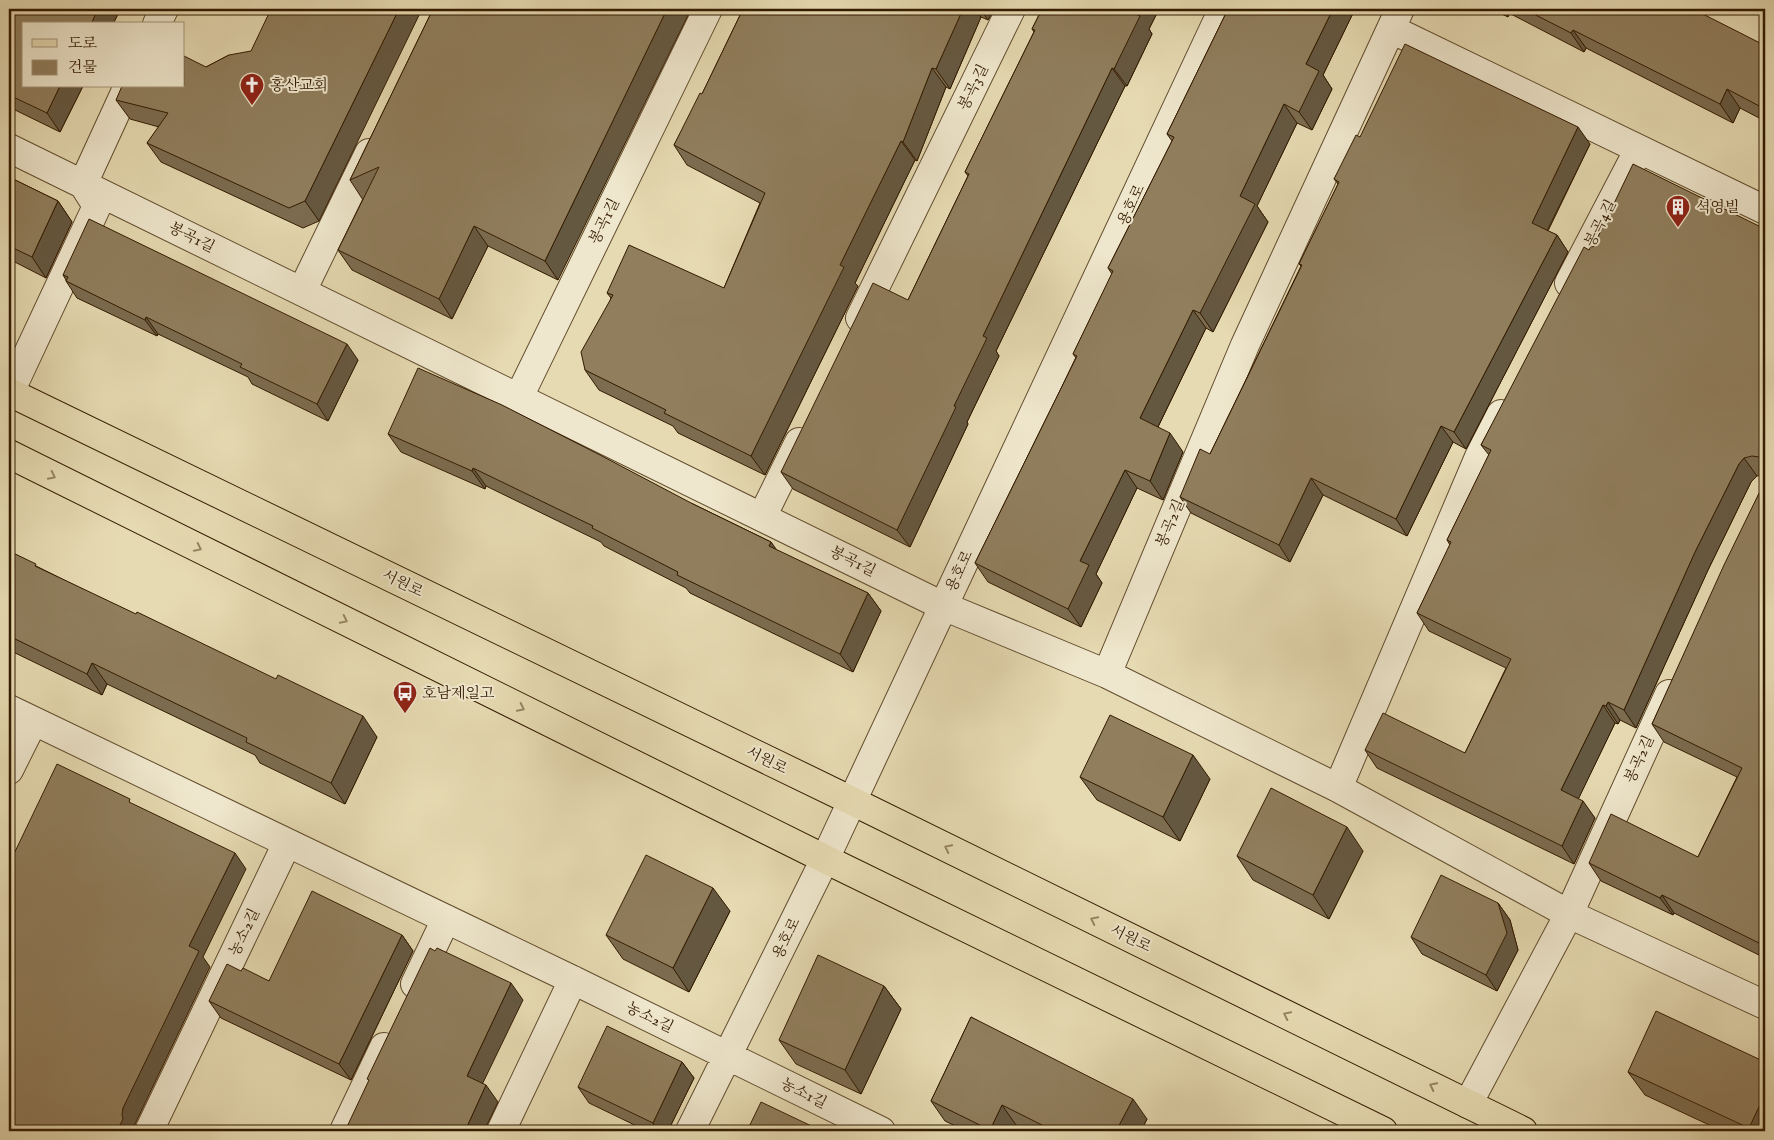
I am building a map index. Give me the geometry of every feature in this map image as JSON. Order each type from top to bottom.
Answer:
[{"type":"main road","name":"서원로","points":[[9,392],[852,801],[1524,1131]]},
{"type":"main road","points":[[9,454],[826,859],[1383,1131]]},
{"type":"street","points":[[158,22],[164,9]]},
{"type":"street","name":"봉곡1길","points":[[519,397],[708,9]]},
{"type":"street","name":"봉곡3길","points":[[848,342],[1011,9]]},
{"type":"street","name":"용호로","points":[[690,1131],[826,859],[1223,9]]},
{"type":"street","points":[[1395,19],[1639,149],[1765,210]]},
{"type":"street","name":"봉곡2길","points":[[1107,674],[1245,345],[1395,19]]},
{"type":"street","points":[[9,392],[97,206],[83,184],[127,88]]},
{"type":"street","points":[[302,291],[379,132]]},
{"type":"street","name":"봉곡1길","points":[[9,148],[943,606]]},
{"type":"street","name":"봉곡4길","points":[[1557,308],[1639,149]]},
{"type":"street","points":[[1338,788],[1479,457],[1511,396]]},
{"type":"street","points":[[762,517],[810,420]]},
{"type":"street","points":[[943,606],[1107,674],[1338,788],[1569,914],[1765,1005]]},
{"type":"street","name":"봉곡2길","points":[[1468,1104],[1569,914],[1678,674]]},
{"type":"street","name":"농소2길","points":[[9,709],[728,1055]]},
{"type":"street","points":[[9,770],[33,722]]},
{"type":"street","name":"농소2길","points":[[149,1131],[287,843]]},
{"type":"street","points":[[344,1131],[446,919]]},
{"type":"street","points":[[500,1131],[573,980]]},
{"type":"street","name":"농소1길","points":[[728,1055],[881,1131]]},
{"type":"building","points":[[9,9],[98,9],[92,22],[22,22],[22,88],[59,88],[47,113],[9,95]]},
{"type":"building","name":"홍산교회","points":[[271,9],[399,9],[305,201],[289,208],[147,143],[168,113],[116,100],[121,88],[185,88],[185,56],[206,67],[229,55],[251,51]]},
{"type":"building","points":[[433,9],[667,9],[545,261],[474,226],[439,299],[338,250],[379,167],[350,180]]},
{"type":"building","points":[[743,9],[963,9],[936,69],[932,68],[903,142],[901,141],[840,265],[844,267],[751,456],[664,413],[666,410],[585,370],[581,352],[613,295],[607,293],[629,245],[724,288],[765,193],[674,145],[700,93],[702,94]]},
{"type":"building","points":[[1042,9],[1138,9],[1136,14],[1140,16],[1114,69],[1112,68],[983,336],[987,338],[897,530],[781,472],[873,283],[908,300],[969,174],[965,172],[1035,30],[1032,29]]},
{"type":"building","points":[[1228,9],[1333,9],[1306,64],[1319,71],[1299,112],[1284,104],[1240,196],[1255,204],[1200,313],[1193,310],[1140,418],[1170,433],[1150,481],[1125,470],[1080,561],[1089,565],[1068,609],[975,563],[1077,356],[1073,354],[1113,271],[1108,268],[1174,137],[1167,134]]},
{"type":"building","points":[[1524,9],[1677,9],[1687,13],[1689,9],[1693,9],[1764,45],[1765,43],[1765,109],[1727,89],[1720,104],[1573,30],[1571,33]]},
{"type":"building","points":[[1405,44],[1578,127],[1532,223],[1557,235],[1454,432],[1441,426],[1396,519],[1311,478],[1279,545],[1180,497],[1200,449],[1210,454],[1302,265],[1299,264],[1339,182],[1334,179],[1356,135],[1360,137]]},
{"type":"building","points":[[1633,164],[1765,229],[1765,463],[1759,457],[1752,456],[1744,458],[1739,464],[1695,552],[1624,710],[1608,702],[1606,706],[1603,705],[1561,790],[1583,801],[1562,846],[1365,750],[1383,713],[1465,753],[1511,659],[1417,613],[1451,542],[1447,540],[1491,450],[1481,445],[1584,247],[1589,250],[1591,246],[1593,247]]},
{"type":"building","points":[[9,177],[58,201],[32,257],[9,246]]},
{"type":"building","points":[[89,219],[347,344],[317,404],[240,367],[242,364],[146,317],[145,320],[66,281],[68,277],[63,275]]},
{"type":"building","points":[[418,368],[502,405],[693,504],[771,542],[769,546],[868,593],[840,654],[677,575],[678,572],[592,528],[593,526],[473,468],[472,471],[388,434]]},
{"type":"building","points":[[1765,481],[1765,931],[1759,943],[1662,895],[1660,898],[1589,863],[1611,814],[1698,857],[1742,768],[1652,724],[1724,565]]},
{"type":"building","points":[[9,551],[36,564],[35,566],[136,614],[137,612],[276,679],[278,675],[363,716],[331,783],[246,742],[247,738],[92,663],[87,674],[9,636]]},
{"type":"building","points":[[1110,715],[1193,755],[1163,817],[1080,777]]},
{"type":"building","points":[[57,764],[130,799],[129,802],[235,853],[189,946],[199,951],[123,1108],[123,1119],[117,1131],[9,1131],[9,859],[11,860]]},
{"type":"building","points":[[1271,788],[1347,827],[1313,895],[1237,856]]},
{"type":"building","points":[[646,855],[713,888],[673,968],[606,935]]},
{"type":"building","points":[[1441,875],[1498,903],[1507,933],[1486,975],[1411,937]]},
{"type":"building","points":[[312,891],[402,935],[339,1064],[209,1001],[227,964],[241,971],[243,968],[269,981]]},
{"type":"building","points":[[430,948],[435,951],[437,948],[511,983],[467,1076],[486,1085],[465,1131],[345,1131],[369,1080],[367,1079]]},
{"type":"building","points":[[818,955],[884,986],[845,1070],[779,1040]]},
{"type":"building","points":[[1656,1011],[1765,1062],[1765,1094],[1749,1128],[1628,1072]]},
{"type":"building","points":[[971,1017],[1133,1099],[1116,1131],[1054,1131],[1002,1105],[990,1130],[931,1101]]},
{"type":"building","points":[[607,1026],[682,1062],[653,1123],[578,1087]]},
{"type":"building","points":[[761,1102],[822,1131],[747,1131]]},
{"type":"place","name":"홍산교회","points":[[252,106]]},
{"type":"place","name":"셕영빌","points":[[1678,228]]},
{"type":"place","name":"호남제일고","points":[[405,714]]}]
